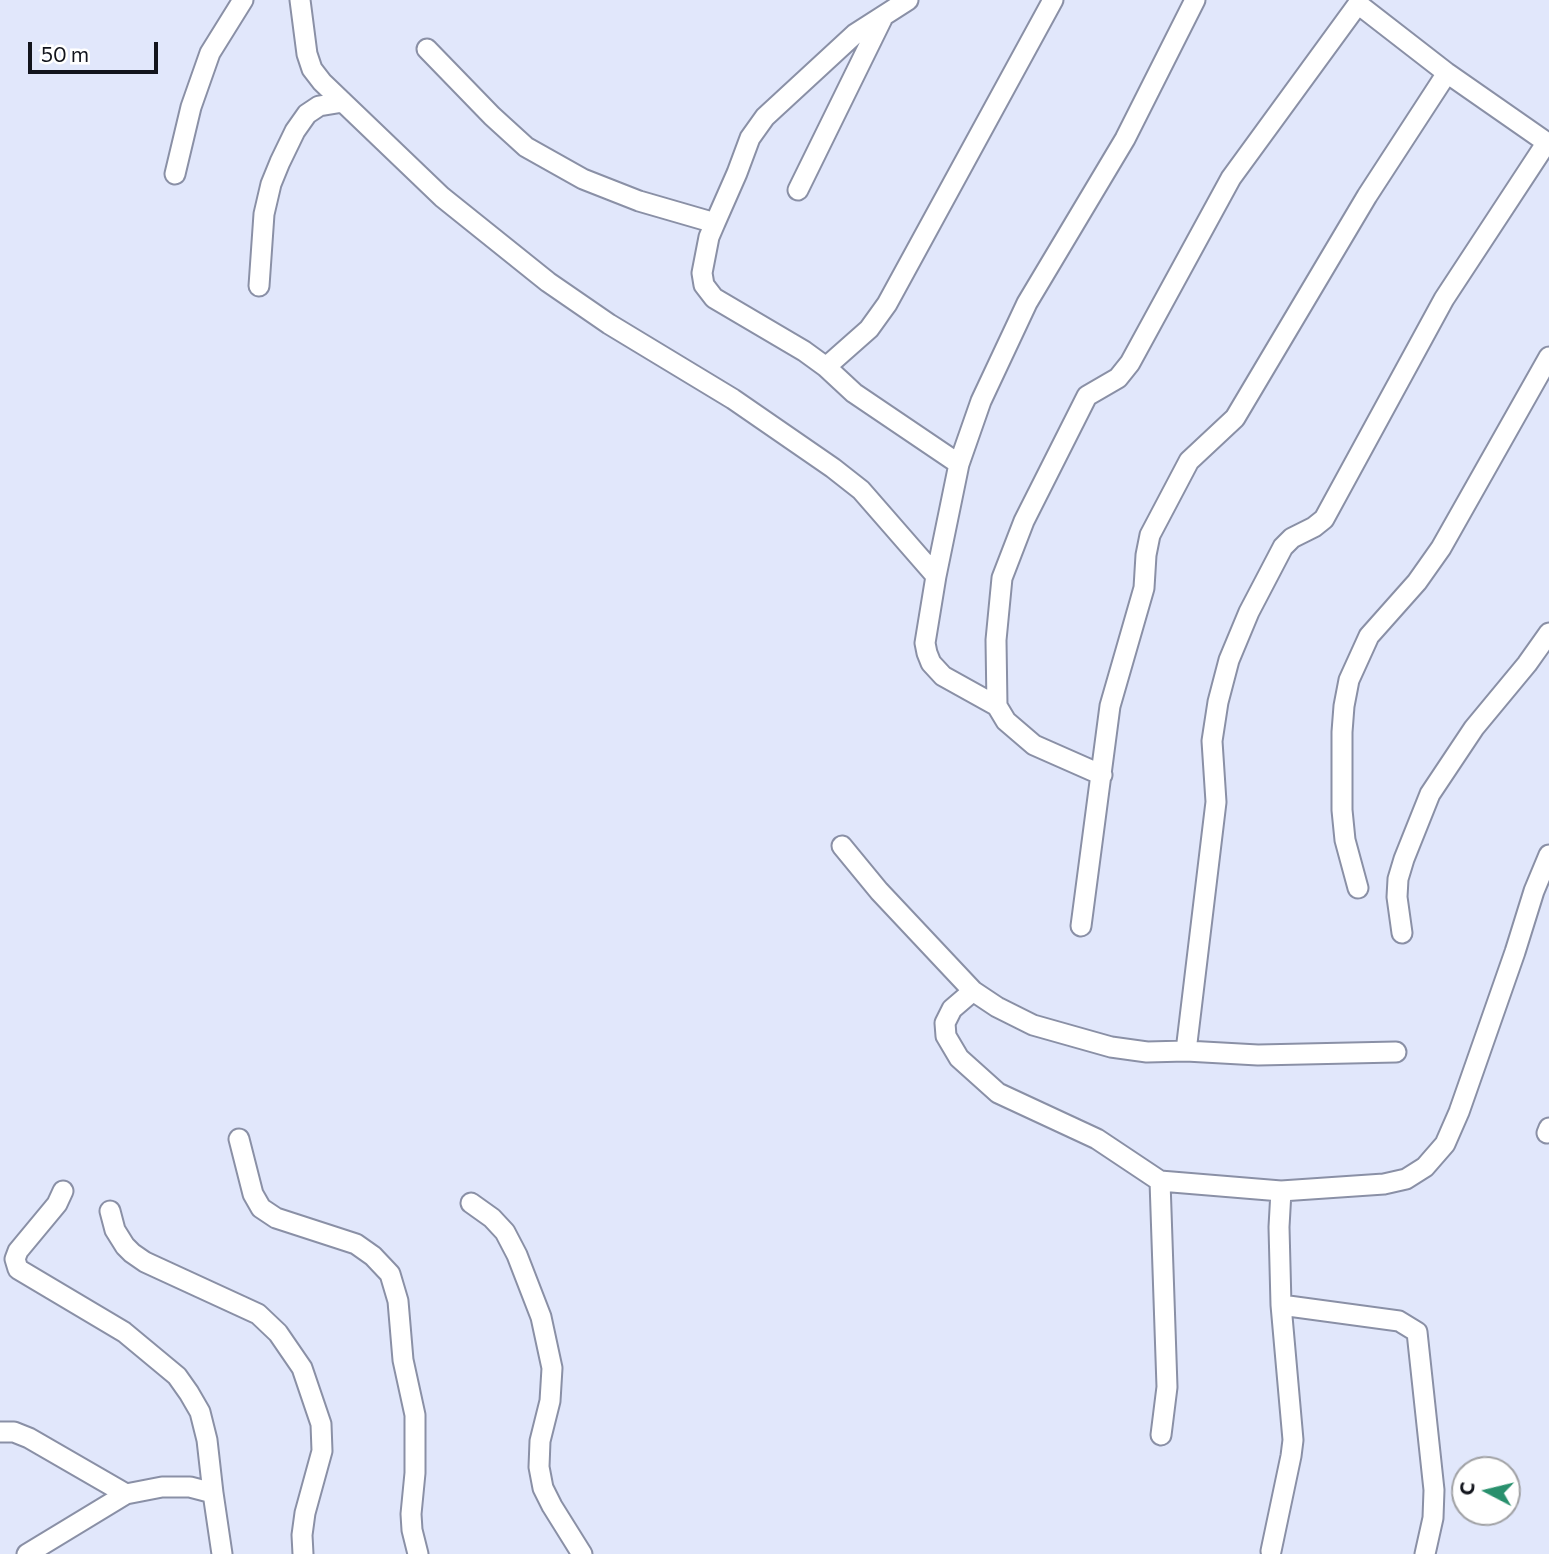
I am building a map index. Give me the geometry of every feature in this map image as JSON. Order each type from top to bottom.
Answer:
[{"type":"street","points":[[175,174],[191,107],[210,53],[243,0]]},
{"type":"street","points":[[300,0],[307,54],[312,69],[322,82],[442,197],[548,282],[609,324],[733,399],[833,468],[861,490],[936,576]]},
{"type":"street","points":[[908,0],[855,34],[765,117],[750,138],[709,237],[702,273],[704,285],[714,298],[804,351],[854,393],[959,464]]},
{"type":"street","points":[[826,367],[869,329],[887,304],[1053,0]]},
{"type":"street","points":[[998,706],[936,670],[925,643],[959,464],[981,401],[1027,303],[1125,139],[1195,0]]},
{"type":"street","points":[[1102,775],[1034,745],[1006,722],[998,706],[996,640],[1002,578],[1024,521],[1087,396],[1118,378],[1130,363],[1231,178],[1357,2],[1447,73],[1548,143],[1444,299],[1324,519],[1292,538],[1283,547],[1249,612],[1229,660],[1218,702],[1212,741],[1216,802],[1186,1051]]},
{"type":"street","points":[[798,190],[883,17]]},
{"type":"street","points":[[427,49],[526,147],[583,179],[639,201],[715,223]]},
{"type":"street","points":[[1081,926],[1111,706],[1144,588],[1150,535],[1189,461],[1235,418],[1367,196],[1447,73]]},
{"type":"street","points":[[260,286],[264,214],[271,184],[280,162],[295,131],[307,114],[318,106],[343,102]]},
{"type":"street","points":[[1358,888],[1345,840],[1342,810],[1342,732],[1349,680],[1369,636],[1417,582],[1441,548],[1549,357]]},
{"type":"street","points":[[1402,933],[1397,897],[1398,879],[1430,794],[1474,728],[1549,633]]},
{"type":"street","points":[[842,846],[879,891],[973,991],[1033,1025],[1111,1047],[1147,1052],[1258,1055],[1396,1052]]},
{"type":"street","points":[[973,991],[952,1009],[945,1023],[946,1036],[959,1058],[998,1093],[1097,1139],[1160,1181],[1281,1191],[1406,1180],[1425,1167],[1445,1144],[1459,1112],[1534,891],[1549,855]]},
{"type":"street","points":[[239,1139],[253,1194],[261,1208],[276,1217],[356,1244],[373,1256],[390,1274],[398,1301],[403,1360],[415,1415],[415,1473],[411,1514],[418,1554]]},
{"type":"street","points":[[1160,1181],[1167,1387],[1161,1436]]},
{"type":"street","points":[[63,1191],[57,1204],[18,1251],[15,1259],[18,1269],[124,1332],[177,1376],[200,1412],[207,1440],[222,1554]]},
{"type":"street","points":[[1270,1551],[1293,1440],[1281,1305],[1281,1191]]},
{"type":"street","points":[[471,1203],[492,1217],[505,1232],[541,1317],[552,1368],[550,1401],[540,1441],[539,1468],[543,1488],[552,1506],[582,1554]]},
{"type":"street","points":[[110,1211],[115,1230],[132,1253],[145,1262],[258,1314],[278,1333],[302,1368],[321,1424],[322,1451],[305,1513],[303,1554]]},
{"type":"street","points":[[1281,1305],[1399,1321],[1417,1332],[1434,1490],[1433,1518],[1424,1554]]},
{"type":"street","points":[[0,1432],[13,1432],[29,1438],[127,1494]]},
{"type":"street","points":[[27,1554],[127,1494],[162,1487],[190,1487],[213,1493]]}]
